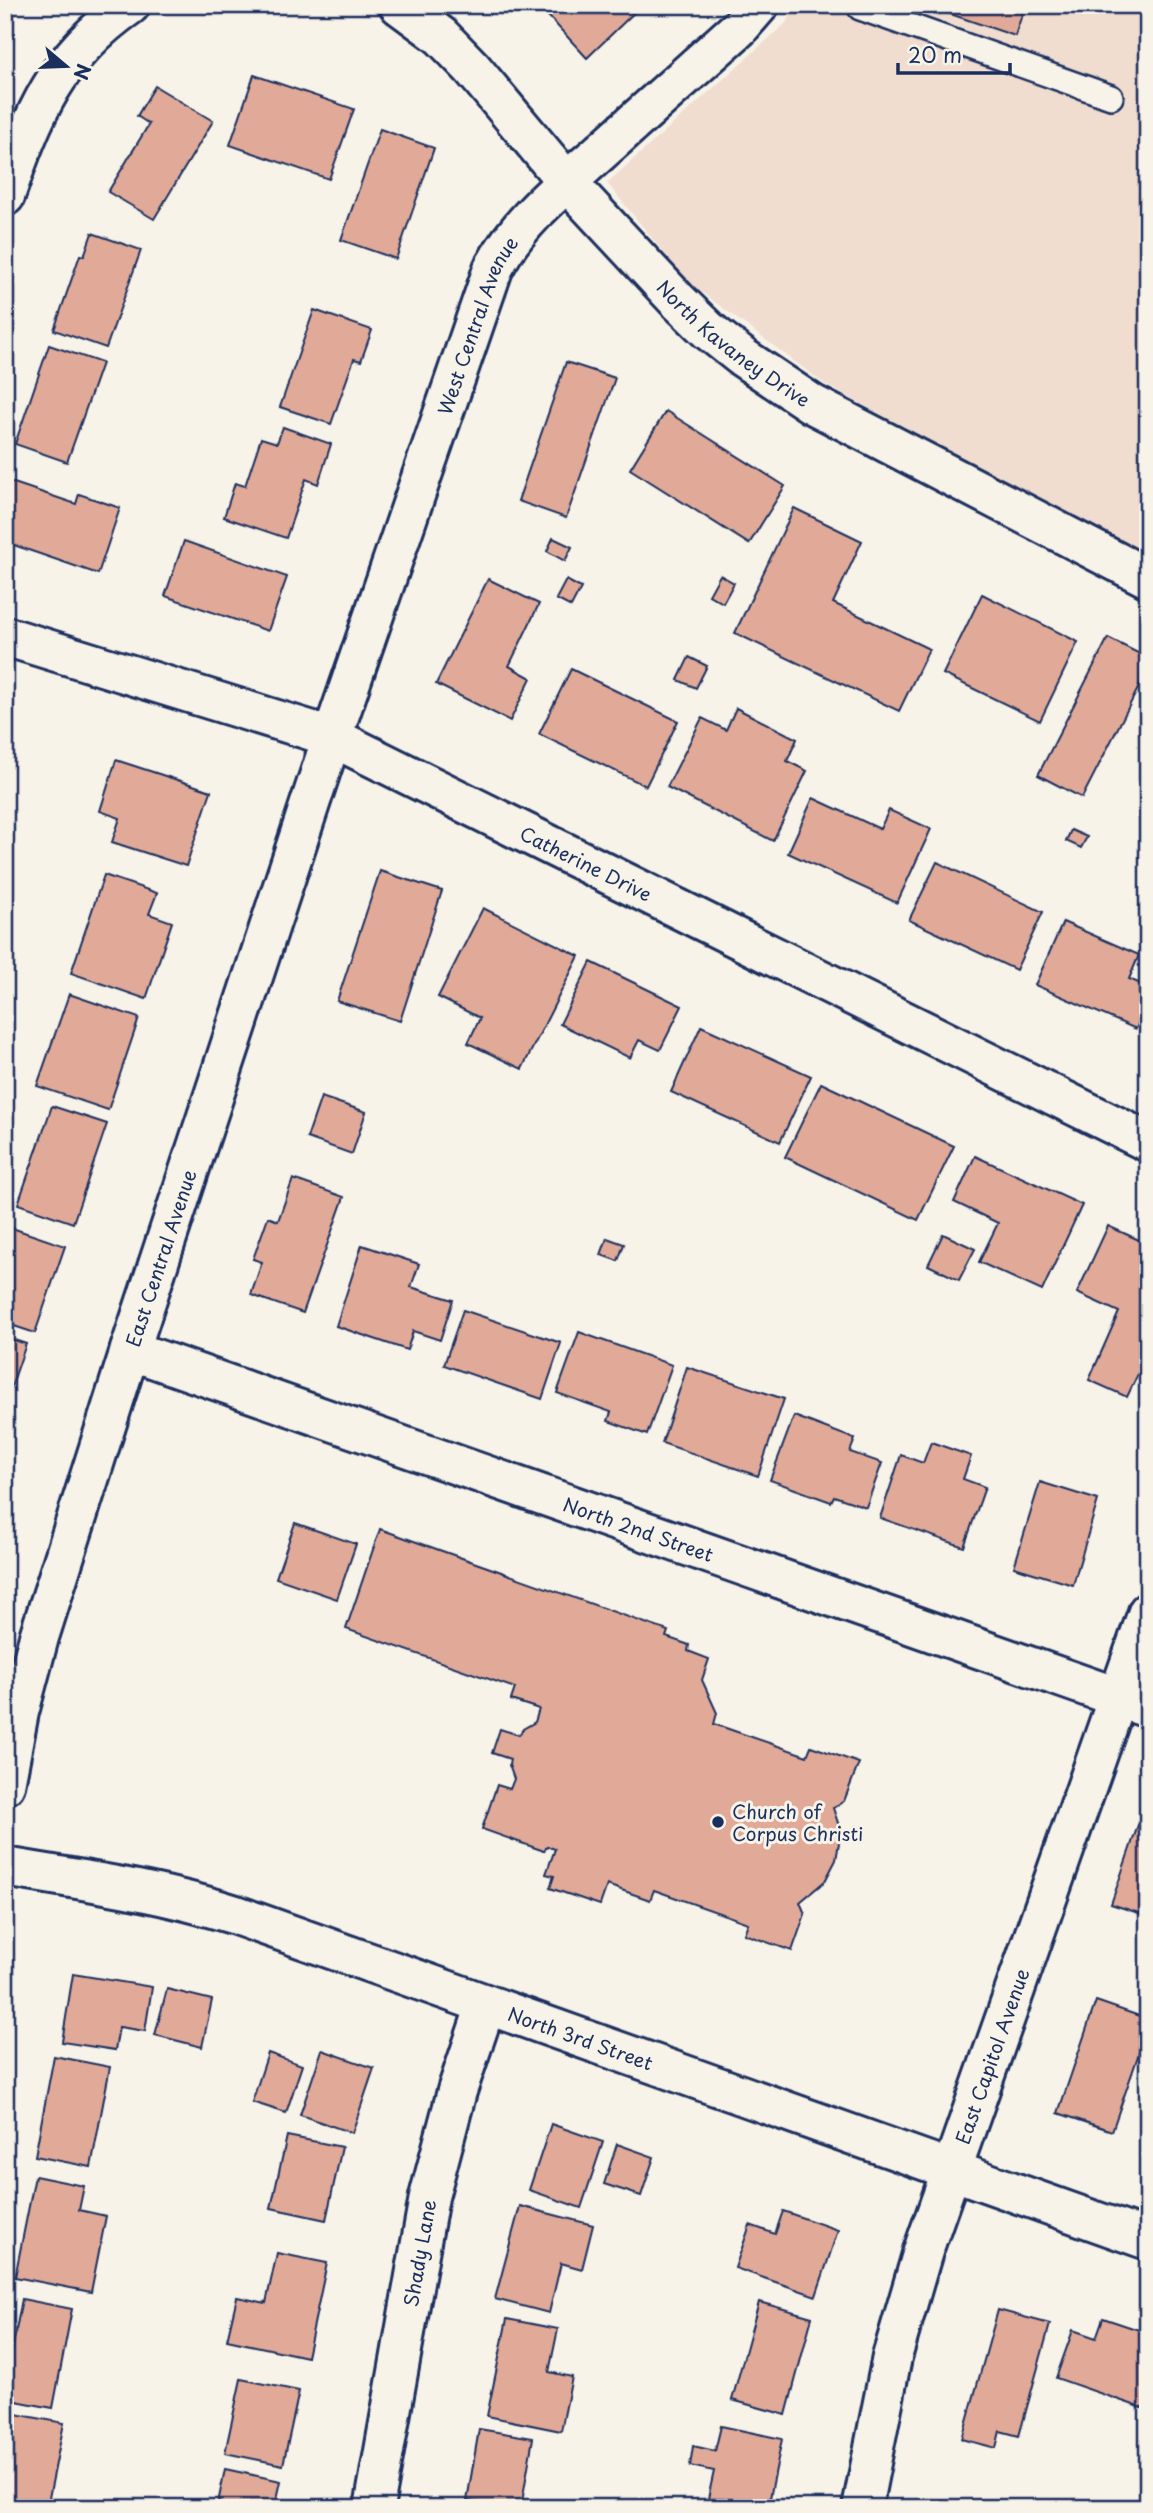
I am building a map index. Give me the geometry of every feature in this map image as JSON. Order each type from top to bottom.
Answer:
[{"type":"street","points":[[5,196],[22,147],[44,98],[70,58],[103,24],[130,5]]},
{"type":"street","name":"North Kavaney Drive","points":[[399,5],[441,36],[472,68],[567,182],[708,330],[777,382],[812,404],[1148,578]]},
{"type":"street","name":"West Central Avenue","points":[[332,737],[493,269],[504,248],[518,230],[567,182],[739,28],[759,5]]},
{"type":"street","name":"Catherine Drive","points":[[5,636],[332,737],[1148,1142]]},
{"type":"street","name":"East Central Avenue","points":[[5,1785],[19,1712],[36,1648],[130,1350],[332,737]]},
{"type":"street","name":"North 2nd Street","points":[[130,1350],[1133,1703]]},
{"type":"street","name":"East Capitol Avenue","points":[[862,2508],[892,2357],[923,2251],[950,2169],[1133,1703],[1148,1612]]},
{"type":"street","name":"North 3rd Street","points":[[5,1867],[185,1899],[236,1915],[1148,2240]]},
{"type":"street","name":"Shady Lane","points":[[374,2508],[429,2197],[457,2091],[486,2005]]},
{"type":"lane","points":[[862,5],[860,8],[1111,97]]},
{"type":"shaded area","points":[[795,5],[1148,5],[1148,556],[826,385],[688,282],[607,183],[786,23]]},
{"type":"building","points":[[538,5],[642,5],[587,58]]},
{"type":"building","points":[[924,5],[1025,5],[1015,36]]},
{"type":"building","points":[[254,75],[354,109],[329,179],[230,145]]},
{"type":"building","points":[[155,86],[213,121],[154,219],[108,192],[149,124],[137,116]]},
{"type":"building","points":[[380,129],[434,148],[396,259],[341,240]]},
{"type":"building","points":[[92,233],[141,250],[106,348],[54,330],[80,255],[84,256]]},
{"type":"building","points":[[314,310],[372,330],[361,361],[354,359],[331,424],[280,407]]},
{"type":"building","points":[[49,345],[102,363],[67,462],[15,444]]},
{"type":"building","points":[[566,362],[615,378],[566,518],[518,501]]},
{"type":"building","points":[[666,411],[785,486],[749,544],[630,469]]},
{"type":"building","points":[[283,427],[331,444],[318,484],[306,479],[286,538],[224,517],[235,483],[245,486],[261,438],[277,443]]},
{"type":"building","points":[[5,480],[76,504],[79,494],[120,508],[98,574],[5,542]]},
{"type":"building","points":[[794,508],[862,541],[833,603],[929,649],[899,711],[735,633]]},
{"type":"building","points":[[553,538],[572,547],[565,561],[547,551]]},
{"type":"building","points":[[184,541],[287,577],[268,631],[165,596]]},
{"type":"building","points":[[720,575],[734,583],[723,603],[709,595]]},
{"type":"building","points":[[488,579],[539,604],[509,666],[531,678],[510,721],[436,684]]},
{"type":"building","points":[[566,580],[581,588],[571,607],[556,599]]},
{"type":"building","points":[[982,594],[1078,642],[1040,721],[943,674]]},
{"type":"building","points":[[1108,638],[1148,658],[1148,669],[1082,798],[1038,775]]},
{"type":"building","points":[[689,657],[707,666],[696,688],[678,680]]},
{"type":"building","points":[[571,669],[678,721],[646,786],[539,734]]},
{"type":"building","points":[[736,708],[797,739],[787,761],[807,771],[773,841],[667,787],[702,718],[726,730]]},
{"type":"building","points":[[116,760],[211,791],[186,866],[112,842],[120,818],[100,811]]},
{"type":"building","points":[[813,798],[880,829],[889,810],[931,829],[897,903],[788,853]]},
{"type":"building","points":[[1071,830],[1087,837],[1081,848],[1066,841]]},
{"type":"building","points":[[937,862],[1043,912],[1016,970],[909,920]]},
{"type":"building","points":[[380,871],[442,891],[400,1021],[337,1001]]},
{"type":"building","points":[[104,875],[157,893],[149,914],[172,922],[146,999],[71,973]]},
{"type":"building","points":[[483,908],[579,956],[522,1069],[468,1043],[480,1018],[438,997]]},
{"type":"building","points":[[1063,922],[1139,955],[1129,979],[1148,987],[1148,1003],[1136,1029],[1035,985]]},
{"type":"building","points":[[591,962],[682,1006],[660,1050],[639,1040],[630,1058],[560,1024]]},
{"type":"building","points":[[69,994],[139,1018],[108,1110],[37,1086]]},
{"type":"building","points":[[701,1026],[811,1076],[780,1142],[671,1092]]},
{"type":"building","points":[[821,1083],[954,1146],[918,1220],[785,1157]]},
{"type":"building","points":[[321,1097],[366,1112],[352,1154],[307,1138]]},
{"type":"building","points":[[52,1106],[107,1124],[73,1223],[18,1204]]},
{"type":"building","points":[[975,1156],[1082,1205],[1042,1291],[979,1262],[998,1223],[954,1202]]},
{"type":"building","points":[[293,1179],[344,1197],[303,1313],[251,1295],[262,1262],[253,1259],[268,1217],[278,1221]]},
{"type":"building","points":[[1108,1226],[1148,1244],[1148,1353],[1127,1397],[1089,1380],[1119,1312],[1077,1293]]},
{"type":"building","points":[[9,1227],[65,1246],[35,1333],[5,1323],[5,1238]]},
{"type":"building","points":[[943,1234],[975,1249],[959,1280],[928,1265]]},
{"type":"building","points":[[607,1238],[624,1244],[618,1261],[601,1255]]},
{"type":"building","points":[[362,1245],[419,1264],[411,1287],[453,1300],[440,1340],[413,1331],[407,1350],[336,1326]]},
{"type":"building","points":[[463,1310],[561,1343],[542,1399],[444,1365]]},
{"type":"building","points":[[579,1332],[672,1365],[647,1435],[608,1421],[611,1412],[557,1393]]},
{"type":"building","points":[[5,1337],[26,1344],[5,1405]]},
{"type":"building","points":[[687,1367],[784,1399],[758,1476],[662,1443]]},
{"type":"building","points":[[794,1416],[855,1439],[850,1452],[882,1463],[866,1507],[834,1496],[831,1502],[770,1480]]},
{"type":"building","points":[[931,1442],[971,1456],[963,1479],[985,1487],[964,1547],[880,1518],[901,1455],[923,1463]]},
{"type":"building","points":[[1040,1482],[1098,1500],[1073,1585],[1014,1567]]},
{"type":"building","points":[[295,1523],[356,1544],[337,1599],[276,1578]]},
{"type":"building","points":[[380,1529],[668,1631],[666,1637],[689,1645],[688,1651],[709,1659],[702,1680],[717,1713],[714,1724],[807,1756],[811,1746],[859,1763],[844,1801],[833,1808],[840,1837],[836,1860],[825,1881],[800,1902],[805,1914],[792,1951],[744,1934],[748,1923],[654,1890],[650,1900],[607,1885],[600,1905],[550,1888],[554,1876],[546,1874],[555,1849],[547,1846],[544,1851],[482,1829],[497,1785],[510,1789],[514,1779],[509,1765],[510,1759],[492,1753],[500,1729],[519,1735],[523,1729],[535,1722],[539,1709],[511,1700],[515,1688],[346,1629]]},
{"type":"building","points":[[1138,1825],[1148,1829],[1148,1916],[1111,1904]]},
{"type":"building","points":[[73,1974],[152,1987],[145,2031],[119,2027],[115,2050],[62,2042]]},
{"type":"building","points":[[167,1989],[212,2000],[202,2047],[155,2035]]},
{"type":"building","points":[[1096,2001],[1148,2019],[1148,2027],[1112,2131],[1058,2113]]},
{"type":"building","points":[[322,2050],[374,2068],[352,2133],[300,2115]]},
{"type":"building","points":[[268,2053],[302,2065],[286,2113],[252,2102]]},
{"type":"building","points":[[54,2056],[110,2067],[91,2167],[35,2156]]},
{"type":"building","points":[[551,2124],[603,2142],[581,2208],[529,2190]]},
{"type":"building","points":[[287,2136],[342,2147],[326,2220],[271,2208]]},
{"type":"building","points":[[617,2144],[654,2157],[641,2196],[604,2184]]},
{"type":"building","points":[[35,2176],[84,2186],[79,2210],[106,2216],[91,2292],[15,2277]]},
{"type":"building","points":[[520,2206],[593,2225],[582,2269],[561,2263],[549,2313],[495,2299]]},
{"type":"building","points":[[783,2211],[838,2230],[816,2296],[735,2268],[750,2225],[775,2234]]},
{"type":"building","points":[[277,2253],[327,2263],[307,2357],[227,2340],[237,2297],[266,2303]]},
{"type":"building","points":[[22,2299],[72,2309],[53,2408],[5,2399]]},
{"type":"building","points":[[759,2302],[812,2317],[786,2415],[732,2400]]},
{"type":"building","points":[[998,2310],[1050,2324],[1019,2436],[1000,2431],[996,2448],[962,2439]]},
{"type":"building","points":[[1103,2318],[1148,2333],[1148,2410],[1056,2378],[1073,2330],[1096,2338]]},
{"type":"building","points":[[507,2319],[558,2329],[549,2372],[572,2377],[561,2431],[487,2416]]},
{"type":"building","points":[[241,2379],[299,2391],[283,2465],[225,2453]]},
{"type":"building","points":[[5,2412],[64,2423],[47,2508],[5,2508]]},
{"type":"building","points":[[721,2426],[782,2439],[768,2508],[706,2508],[714,2471],[690,2466],[693,2446],[715,2451]]},
{"type":"building","points":[[479,2429],[533,2438],[521,2508],[467,2501]]},
{"type":"building","points":[[225,2469],[281,2481],[275,2508],[217,2508]]},
{"type":"building","points":[[528,2500],[572,2508],[527,2508]]},
{"type":"place","name":"Church of Corpus Christi","points":[[718,1822]]}]
